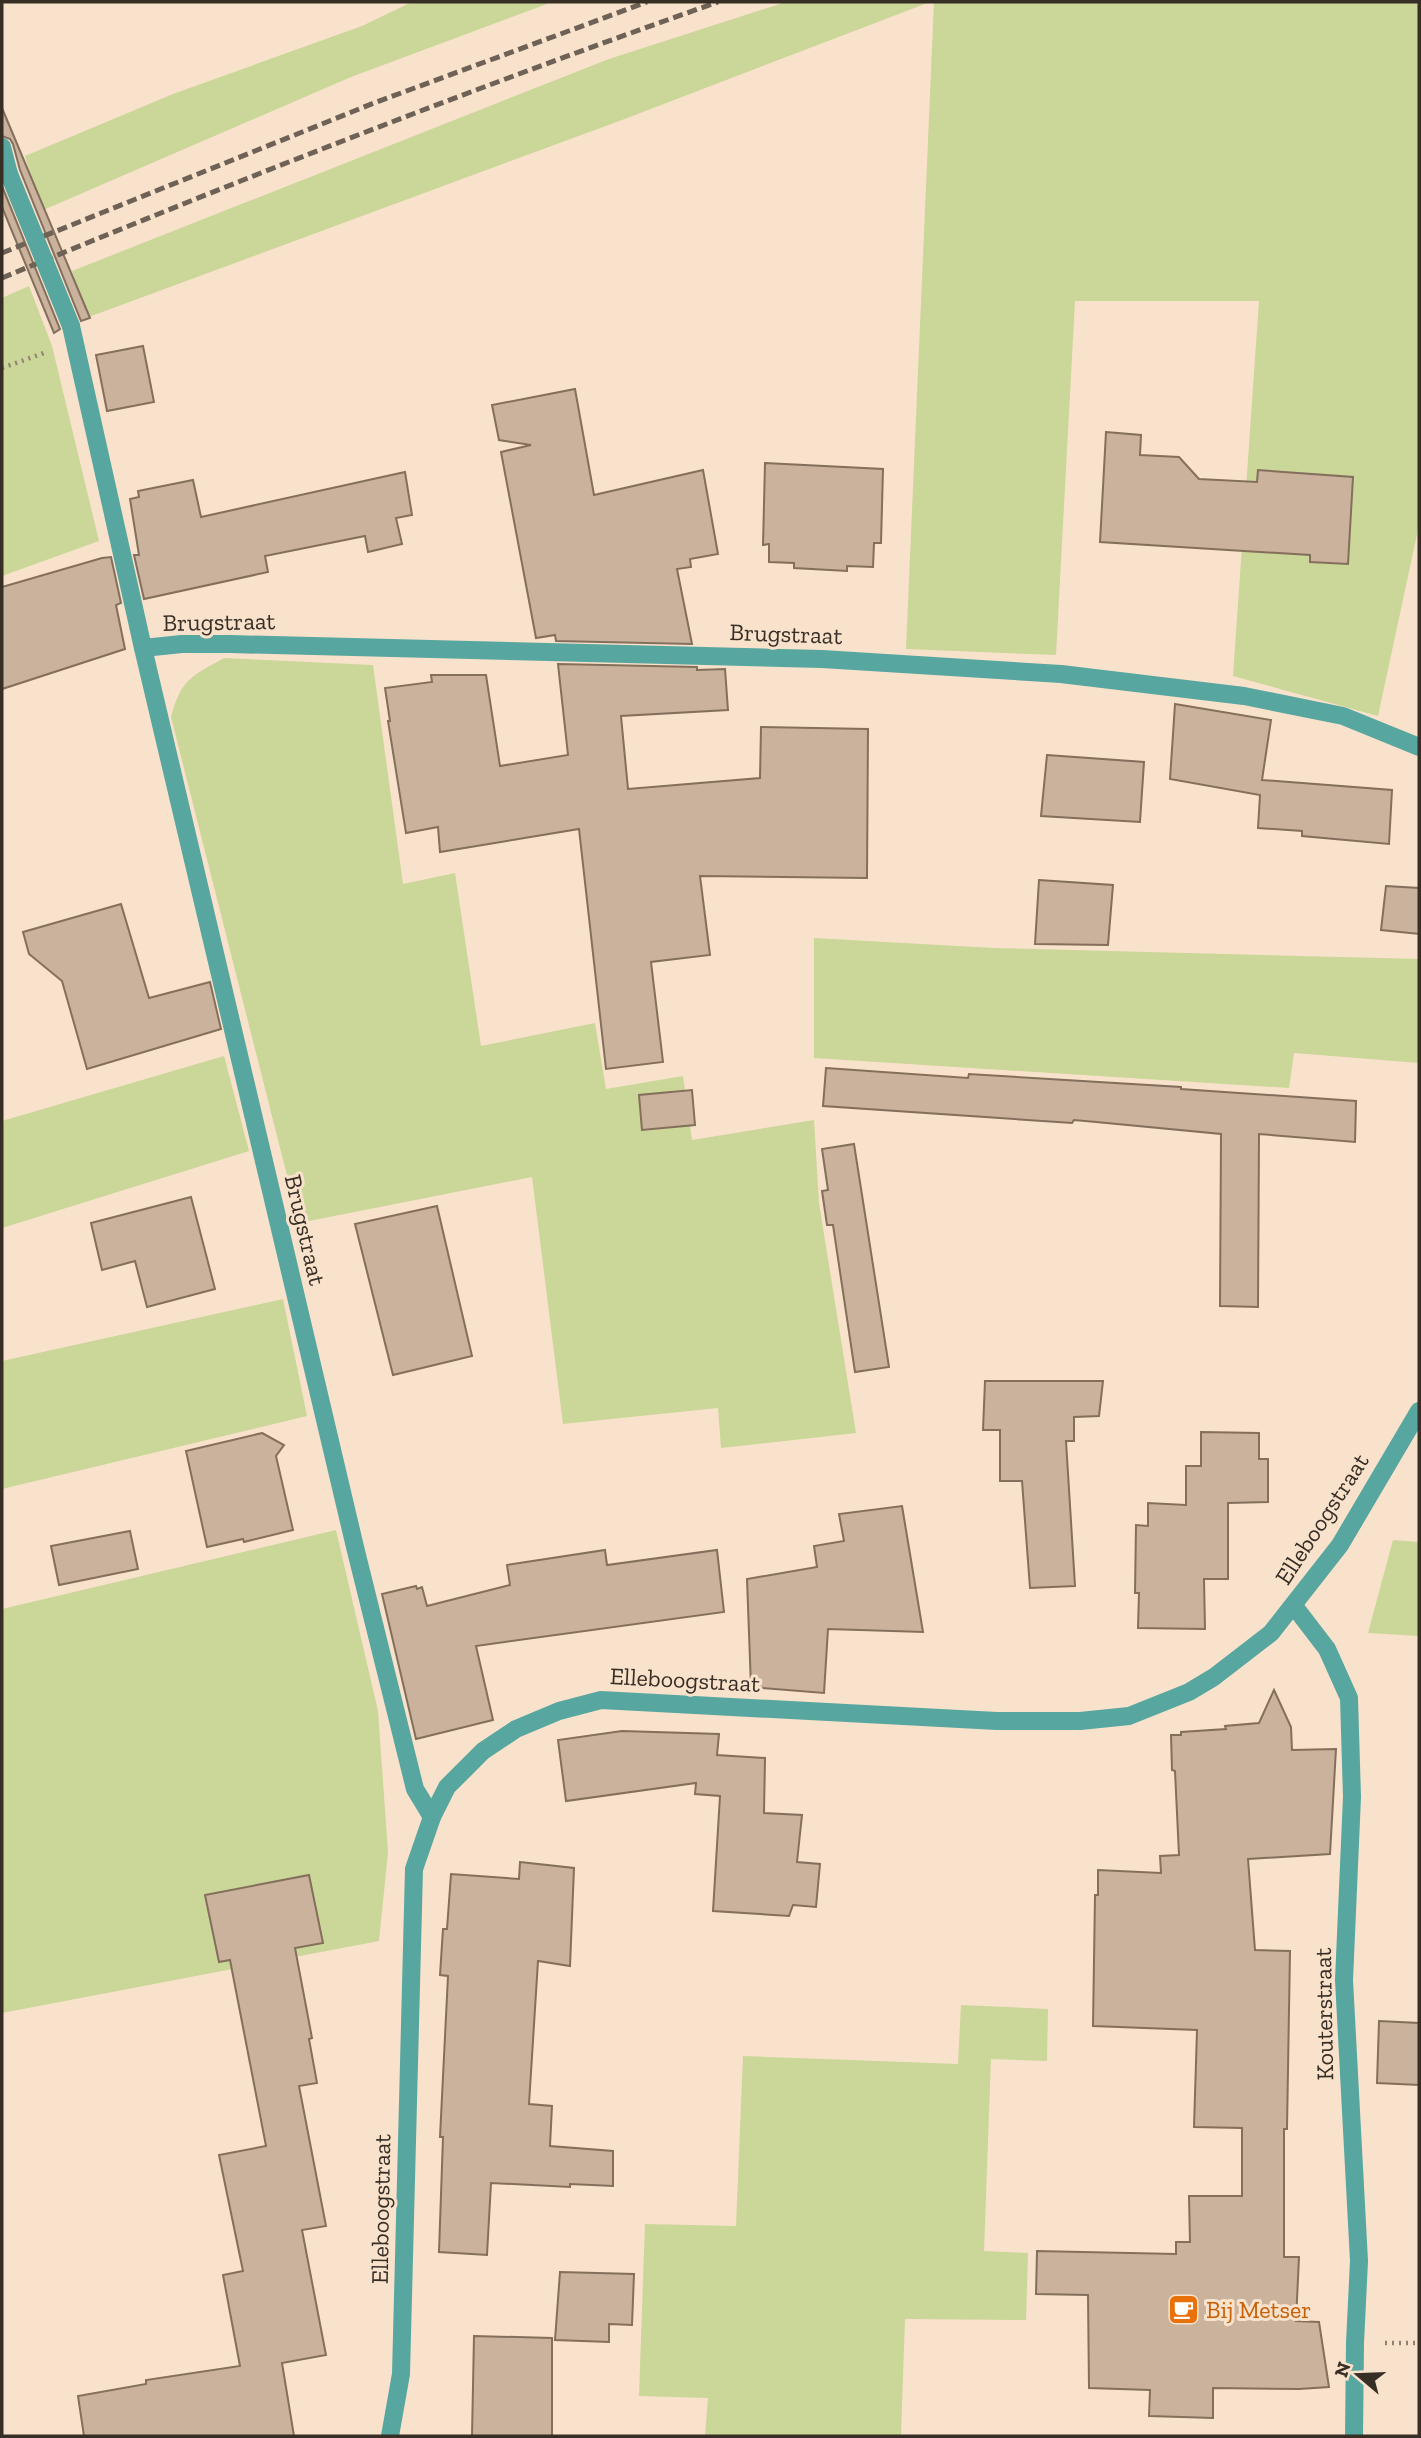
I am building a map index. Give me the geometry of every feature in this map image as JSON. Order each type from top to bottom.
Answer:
[{"type":"street","name":"Brugstraat","points":[[2,147],[9,174],[73,334],[143,649],[368,1601],[415,1790],[432,1817]]},
{"type":"street","name":"Brugstraat","points":[[143,649],[182,644],[230,644],[822,659],[1060,674],[1244,696],[1343,716],[1419,747]]},
{"type":"street","name":"Elleboogstraat","points":[[390,2436],[401,2374],[414,1869],[432,1817],[447,1787],[483,1751],[516,1729],[559,1711],[601,1700],[997,1721],[1080,1721],[1129,1716],[1189,1692],[1214,1677],[1271,1633],[1340,1545],[1419,1411]]},
{"type":"street","name":"Kouterstraat","points":[[1294,1606],[1327,1649],[1349,1698],[1352,1797],[1344,1980],[1359,2261],[1354,2436]]},
{"type":"path","points":[[2,368],[73,334]]},
{"type":"green space","points":[[412,2],[552,2],[351,77],[41,211],[25,156],[173,94],[362,26]]},
{"type":"green space","points":[[786,2],[930,2],[622,120],[86,318],[72,271],[609,59]]},
{"type":"green space","points":[[934,2],[1419,2],[1419,525],[1378,716],[1233,676],[1259,301],[1075,301],[1056,655],[906,649]]},
{"type":"green space","points":[[29,286],[52,346],[99,541],[2,576],[2,298]]},
{"type":"green space","points":[[224,658],[373,665],[403,884],[455,873],[481,1046],[595,1023],[606,1089],[683,1076],[692,1140],[814,1120],[819,1203],[856,1433],[721,1448],[718,1408],[563,1424],[532,1177],[299,1223],[171,717],[179,694],[189,680]]},
{"type":"green space","points":[[814,938],[994,948],[1419,959],[1419,1063],[1294,1053],[1289,1088],[814,1058]]},
{"type":"green space","points":[[224,1056],[249,1151],[2,1228],[2,1121]]},
{"type":"green space","points":[[283,1299],[307,1416],[2,1489],[2,1361]]},
{"type":"green space","points":[[336,1530],[378,1711],[388,1852],[379,1941],[2,2013],[2,1609]]},
{"type":"green space","points":[[1393,1540],[1419,1542],[1419,1636],[1368,1633]]},
{"type":"green space","points":[[961,2005],[1048,2009],[1047,2061],[991,2059],[984,2251],[1028,2253],[1026,2320],[905,2319],[901,2436],[705,2436],[708,2398],[639,2396],[645,2224],[736,2226],[743,2056],[958,2064]]},
{"type":"building","points":[[2,108],[90,318],[81,321],[20,170],[13,144],[10,139],[2,136]]},
{"type":"building","points":[[2,186],[60,329],[54,333],[2,207]]},
{"type":"building","points":[[143,346],[154,402],[107,411],[96,355]]},
{"type":"building","points":[[575,389],[594,495],[703,470],[718,554],[690,559],[691,567],[677,569],[692,644],[556,641],[555,635],[536,638],[501,452],[531,445],[499,440],[492,405]]},
{"type":"building","points":[[1106,432],[1141,435],[1140,455],[1179,457],[1199,479],[1257,482],[1258,470],[1353,477],[1348,564],[1310,562],[1310,555],[1100,542]]},
{"type":"building","points":[[765,463],[883,469],[881,543],[874,543],[873,567],[847,566],[847,571],[794,568],[794,563],[769,562],[769,544],[763,545]]},
{"type":"building","points":[[405,472],[412,515],[396,518],[402,544],[368,552],[365,536],[265,556],[268,572],[144,599],[134,555],[139,555],[130,499],[139,497],[138,491],[193,480],[201,517]]},
{"type":"building","points":[[111,557],[121,603],[116,605],[125,649],[2,689],[2,587]]},
{"type":"building","points":[[558,664],[725,669],[728,710],[621,716],[628,789],[760,778],[761,727],[868,729],[867,878],[700,876],[710,955],[651,962],[663,1062],[606,1069],[579,829],[440,852],[438,827],[406,833],[385,688],[432,682],[431,675],[486,675],[500,766],[568,755]]},
{"type":"building","points":[[1175,704],[1271,720],[1262,780],[1392,790],[1389,844],[1302,836],[1302,831],[1258,828],[1260,795],[1170,779]]},
{"type":"building","points":[[1047,755],[1144,762],[1140,822],[1041,816]]},
{"type":"building","points":[[1039,880],[1113,885],[1108,945],[1035,944]]},
{"type":"building","points":[[1386,886],[1419,888],[1419,934],[1381,930]]},
{"type":"building","points":[[121,904],[149,998],[210,982],[221,1029],[87,1069],[62,981],[29,954],[23,932]]},
{"type":"building","points":[[826,1068],[968,1078],[969,1074],[1181,1087],[1356,1101],[1355,1142],[1259,1134],[1258,1307],[1220,1306],[1221,1134],[1074,1120],[1072,1123],[823,1106]]},
{"type":"building","points":[[692,1090],[695,1125],[642,1130],[639,1095]]},
{"type":"building","points":[[854,1144],[889,1367],[855,1372],[833,1225],[827,1225],[822,1191],[828,1190],[822,1149]]},
{"type":"building","points":[[191,1197],[215,1289],[147,1307],[135,1261],[102,1270],[91,1223]]},
{"type":"building","points":[[437,1206],[472,1356],[393,1375],[355,1224]]},
{"type":"building","points":[[985,1381],[1103,1381],[1099,1416],[1074,1417],[1074,1441],[1066,1441],[1075,1586],[1030,1588],[1022,1481],[1000,1481],[1000,1430],[983,1430]]},
{"type":"building","points":[[1201,1432],[1259,1433],[1259,1459],[1268,1459],[1268,1502],[1228,1503],[1228,1579],[1204,1579],[1205,1629],[1138,1628],[1139,1593],[1135,1593],[1136,1525],[1148,1526],[1148,1503],[1186,1505],[1186,1466],[1201,1466]]},
{"type":"building","points":[[262,1433],[284,1445],[276,1456],[293,1530],[244,1542],[243,1539],[207,1547],[186,1451]]},
{"type":"building","points":[[902,1506],[923,1632],[828,1629],[824,1693],[751,1687],[747,1579],[817,1567],[814,1546],[844,1541],[839,1514]]},
{"type":"building","points":[[130,1531],[138,1569],[59,1585],[51,1546]]},
{"type":"building","points":[[605,1550],[607,1565],[717,1550],[724,1612],[476,1646],[493,1720],[416,1739],[382,1594],[422,1587],[427,1606],[510,1585],[507,1565]]},
{"type":"building","points":[[1274,1690],[1291,1727],[1292,1750],[1336,1749],[1330,1854],[1248,1859],[1255,1950],[1290,1951],[1287,2129],[1284,2129],[1284,2257],[1299,2257],[1296,2321],[1319,2322],[1329,2387],[1213,2388],[1213,2418],[1149,2416],[1150,2390],[1089,2388],[1088,2295],[1036,2294],[1037,2251],[1176,2254],[1176,2242],[1190,2242],[1189,2196],[1242,2196],[1242,2128],[1194,2127],[1197,2030],[1093,2026],[1095,1895],[1098,1895],[1098,1870],[1161,1873],[1160,1856],[1179,1855],[1171,1735],[1259,1723]]},
{"type":"building","points":[[622,1731],[719,1734],[717,1755],[765,1758],[764,1813],[802,1815],[797,1862],[820,1864],[816,1907],[793,1905],[789,1916],[713,1911],[720,1796],[695,1794],[696,1783],[566,1801],[558,1740]]},
{"type":"building","points":[[520,1862],[574,1868],[570,1966],[538,1961],[529,2104],[552,2106],[550,2146],[613,2151],[613,2186],[491,2183],[487,2255],[439,2252],[443,2137],[440,2137],[448,1976],[440,1975],[451,1874],[519,1879]]},
{"type":"building","points":[[309,1875],[323,1943],[295,1948],[312,2038],[309,2039],[317,2083],[299,2086],[326,2226],[302,2230],[326,2355],[282,2363],[294,2436],[84,2436],[78,2396],[146,2384],[146,2380],[240,2366],[223,2275],[243,2271],[219,2155],[266,2146],[230,1960],[219,1962],[205,1895]]},
{"type":"building","points":[[1379,2021],[1419,2023],[1419,2085],[1377,2083]]},
{"type":"building","points":[[560,2272],[634,2274],[632,2325],[609,2324],[609,2342],[555,2340]]},
{"type":"building","points":[[474,2336],[552,2338],[552,2436],[472,2436]]},
{"type":"railway","points":[[2,253],[374,103],[647,2]]},
{"type":"railway","points":[[2,278],[358,135],[718,2]]},
{"type":"place","name":"Bij Metser","points":[[1183,2310]]}]
